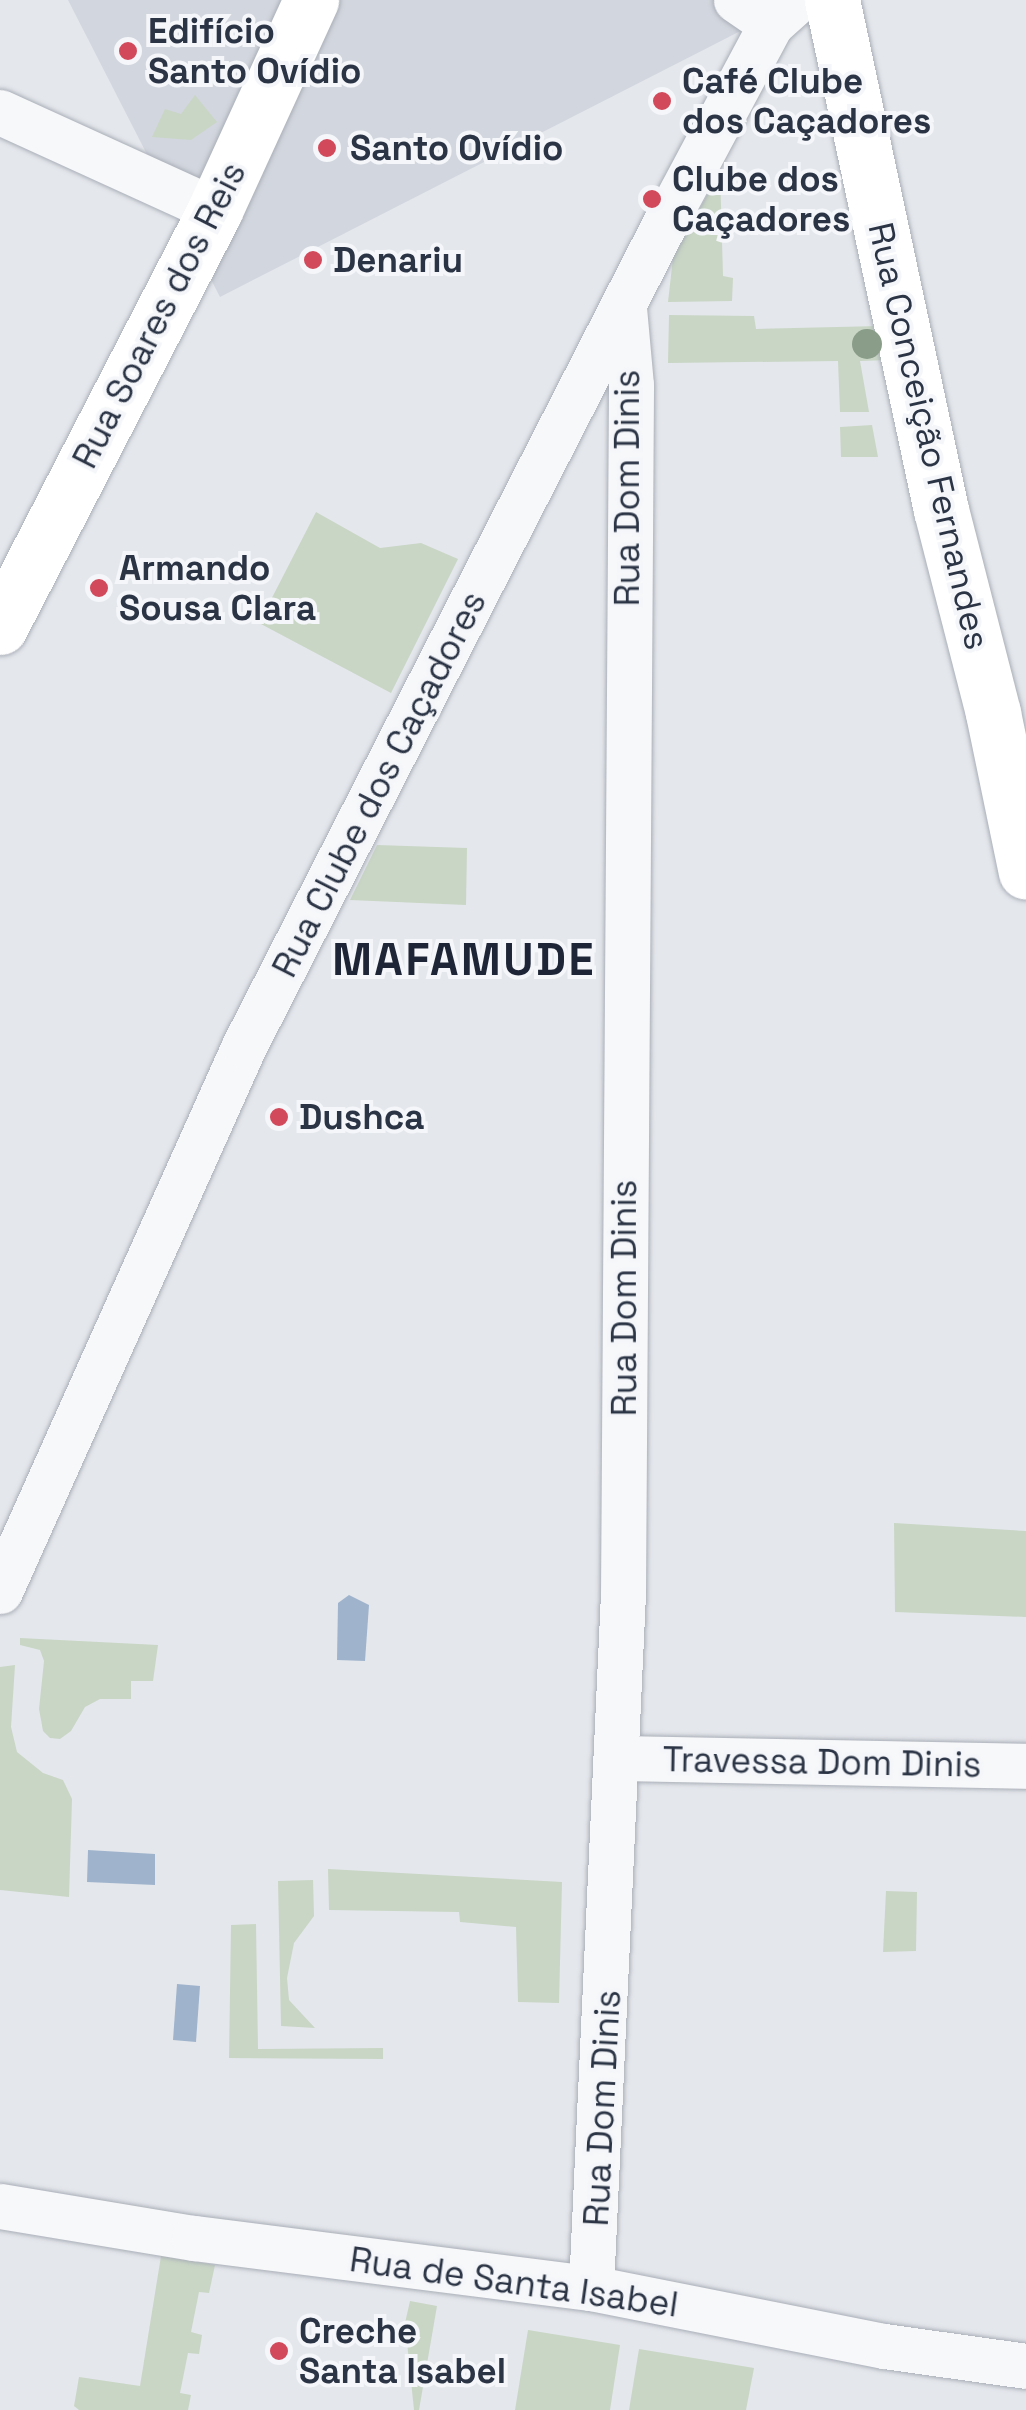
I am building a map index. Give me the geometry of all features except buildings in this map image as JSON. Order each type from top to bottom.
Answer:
[{"type":"main road","name":"Rua Soares dos Reis","points":[[0,627],[215,210],[312,0]]},
{"type":"main road","name":"Rua Conceição Fernandes","points":[[832,0],[941,510],[1009,713],[1026,872]]},
{"type":"street","name":"Rua Clube dos Caçadores","points":[[0,1591],[244,1046],[624,308],[768,8]]},
{"type":"street","points":[[4,124],[215,210]]},
{"type":"street","name":"Rua Dom Dinis","points":[[591,2288],[618,1758],[623,1575],[631,385],[624,308]]},
{"type":"street","name":"Travessa Dom Dinis","points":[[618,1758],[1026,1766]]},
{"type":"street","name":"Rua de Santa Isabel","points":[[0,2206],[194,2238],[591,2288],[884,2346],[1026,2366]]},
{"type":"shaded area","name":"Santo Ovídio","points":[[68,0],[801,0],[220,297]]},
{"type":"green space","points":[[195,95],[217,122],[191,140],[152,137],[165,109],[181,114]]},
{"type":"green space","points":[[720,171],[723,276],[733,278],[732,301],[668,302],[673,258]]},
{"type":"green space","points":[[669,315],[754,316],[756,329],[880,326],[888,360],[860,361],[869,412],[840,412],[838,361],[668,363]]},
{"type":"green space","points":[[872,425],[878,457],[841,457],[840,427]]},
{"type":"green space","points":[[316,512],[380,548],[421,543],[458,559],[391,693],[259,623]]},
{"type":"green space","points":[[377,845],[467,848],[466,905],[350,900]]},
{"type":"green space","points":[[894,1523],[1026,1531],[1026,1617],[895,1612]]},
{"type":"green space","points":[[20,1638],[158,1645],[153,1681],[131,1681],[131,1699],[100,1699],[85,1707],[71,1731],[60,1739],[50,1738],[43,1731],[39,1709],[44,1661],[40,1650],[20,1645]]},
{"type":"green space","points":[[15,1665],[11,1727],[17,1752],[43,1773],[63,1780],[72,1799],[69,1897],[0,1890],[0,1667]]},
{"type":"green space","points":[[328,1869],[562,1882],[559,2003],[518,2002],[516,1927],[460,1922],[459,1912],[329,1910]]},
{"type":"green space","points":[[313,1880],[314,1916],[294,1943],[287,1978],[289,2000],[315,2028],[281,2026],[278,1881]]},
{"type":"green space","points":[[886,1891],[917,1892],[916,1951],[883,1952]]},
{"type":"green space","points":[[256,1924],[258,2049],[383,2048],[383,2059],[229,2058],[231,1925]]},
{"type":"green space","points":[[161,2256],[215,2265],[209,2293],[199,2292],[191,2332],[202,2335],[199,2354],[188,2353],[180,2393],[191,2395],[188,2410],[79,2410],[74,2406],[79,2377],[140,2386]]},
{"type":"green space","points":[[410,2301],[437,2306],[419,2410],[414,2410],[405,2323]]},
{"type":"green space","points":[[528,2330],[620,2345],[610,2410],[515,2410]]},
{"type":"green space","points":[[639,2349],[754,2368],[746,2410],[629,2410]]},
{"type":"water","points":[[349,1595],[369,1605],[365,1661],[337,1660],[338,1603]]},
{"type":"water","points":[[88,1850],[155,1854],[155,1885],[87,1882]]},
{"type":"water","points":[[177,1984],[200,1986],[196,2042],[173,2040]]},
{"type":"place","name":"Edifício Santo Ovídio","points":[[128,51]]},
{"type":"place","name":"Café Clube dos Caçadores","points":[[662,101]]},
{"type":"place","name":"Santo Ovídio","points":[[327,148]]},
{"type":"place","name":"Clube dos Caçadores","points":[[652,199]]},
{"type":"place","name":"Denariu","points":[[313,260]]},
{"type":"place","name":"Armando Sousa Clara","points":[[99,588]]},
{"type":"place","name":"Dushca","points":[[279,1117]]},
{"type":"place","name":"Creche Santa Isabel","points":[[279,2351]]},
{"type":"district","name":"MAFAMUDE","points":[[464,960]]}]
